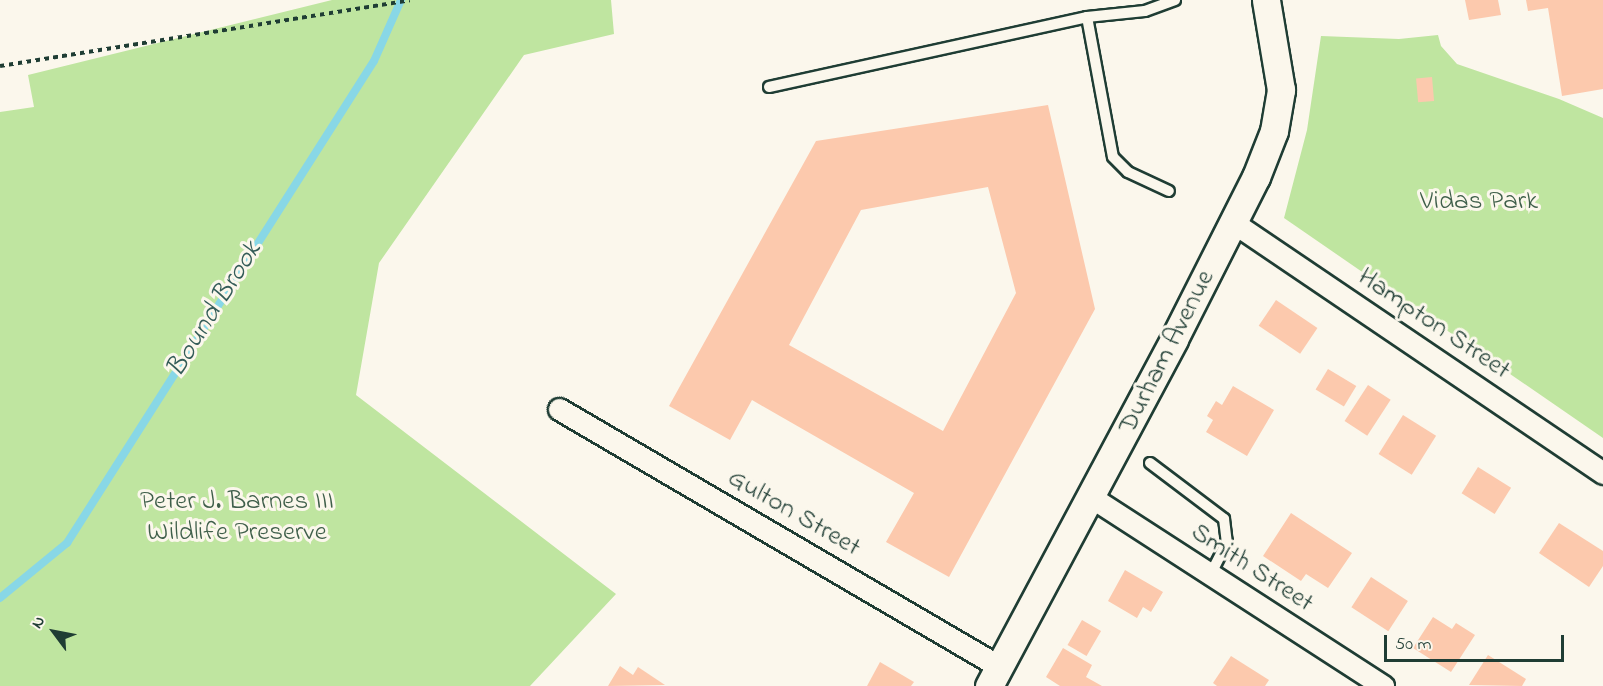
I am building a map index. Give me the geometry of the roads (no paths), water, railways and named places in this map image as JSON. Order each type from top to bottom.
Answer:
[{"type":"street","name":"Durham Avenue","points":[[995,676],[1091,497],[1256,177],[1274,131],[1281,90],[1266,0]]},
{"type":"street","name":"Hampton Street","points":[[1234,223],[1603,473]]},
{"type":"street","name":"Gulton Street","points":[[559,409],[995,676]]},
{"type":"street","name":"Smith Street","points":[[1091,497],[1383,686]]},
{"type":"lane","points":[[769,87],[1087,17],[1145,11],[1175,0]]},
{"type":"lane","points":[[1087,17],[1113,158],[1128,172],[1169,191]]},
{"type":"lane","points":[[1150,463],[1224,519],[1227,542],[1210,576]]},
{"type":"waterway","name":"Bound Brook","points":[[0,598],[67,543],[374,61],[401,0]]},
{"type":"park label","name":"Vidas Park","points":[[1479,202]]},
{"type":"park label","name":"Peter J. Barnes III Wildlife Preserve","points":[[237,516]]}]
